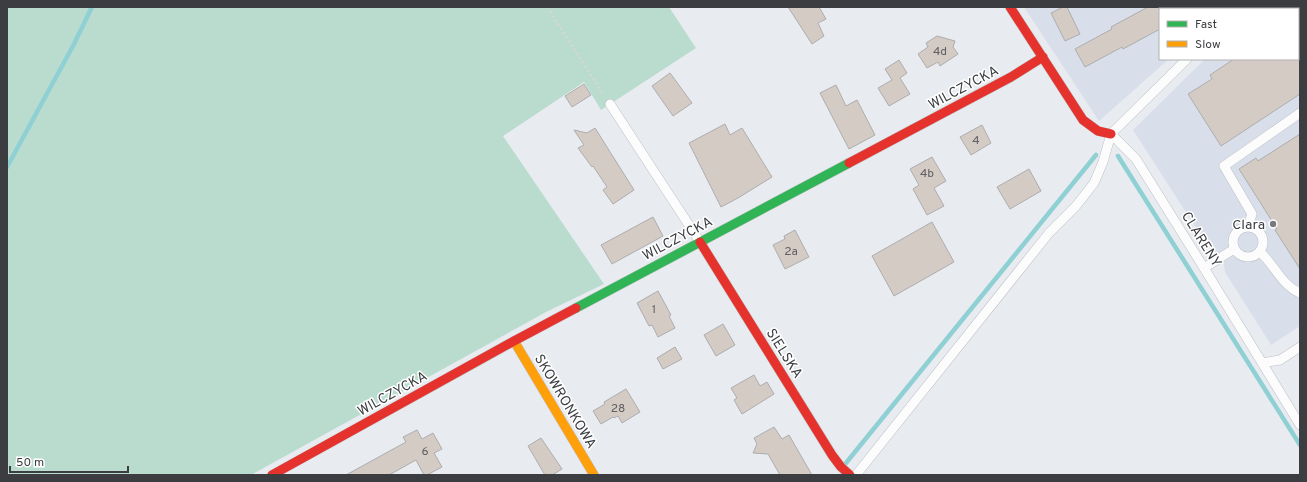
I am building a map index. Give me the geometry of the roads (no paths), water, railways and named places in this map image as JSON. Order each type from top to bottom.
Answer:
[{"type":"street","points":[[1010,7],[1043,57]]},
{"type":"street","name":"CLARENY","points":[[1043,57],[1083,120],[1098,131],[1112,134]]},
{"type":"street","name":"WILCZYCKA","points":[[272,475],[514,341],[1004,81],[1043,57]]},
{"type":"street","name":"SIELSKA","points":[[700,242],[832,455],[841,467],[850,475]]},
{"type":"street","name":"SKOWRONKOWA","points":[[514,341],[594,475]]},
{"type":"lane","points":[[856,475],[1049,233],[1076,206],[1094,183],[1103,162],[1112,134],[1186,60]]},
{"type":"lane","points":[[610,104],[700,242]]},
{"type":"lane","points":[[1248,226],[1252,214],[1224,166],[1300,113]]},
{"type":"lane","name":"CLARENY","points":[[1112,134],[1136,159],[1300,425]]},
{"type":"lane","points":[[1248,226],[1253,227],[1261,233],[1264,243],[1260,252],[1251,257],[1241,256],[1234,249],[1233,244],[1235,234],[1238,230],[1248,226]]},
{"type":"lane","points":[[1204,268],[1234,249]]},
{"type":"lane","points":[[1260,252],[1268,259],[1286,284],[1293,290],[1300,293]]},
{"type":"lane","points":[[1262,363],[1280,360],[1300,347]]},
{"type":"waterway","points":[[7,167],[73,46],[92,7]]},
{"type":"waterway","points":[[846,463],[1096,155]]},
{"type":"waterway","points":[[1118,156],[1300,445]]},
{"type":"place","name":"Clara","points":[[1273,224]]}]
